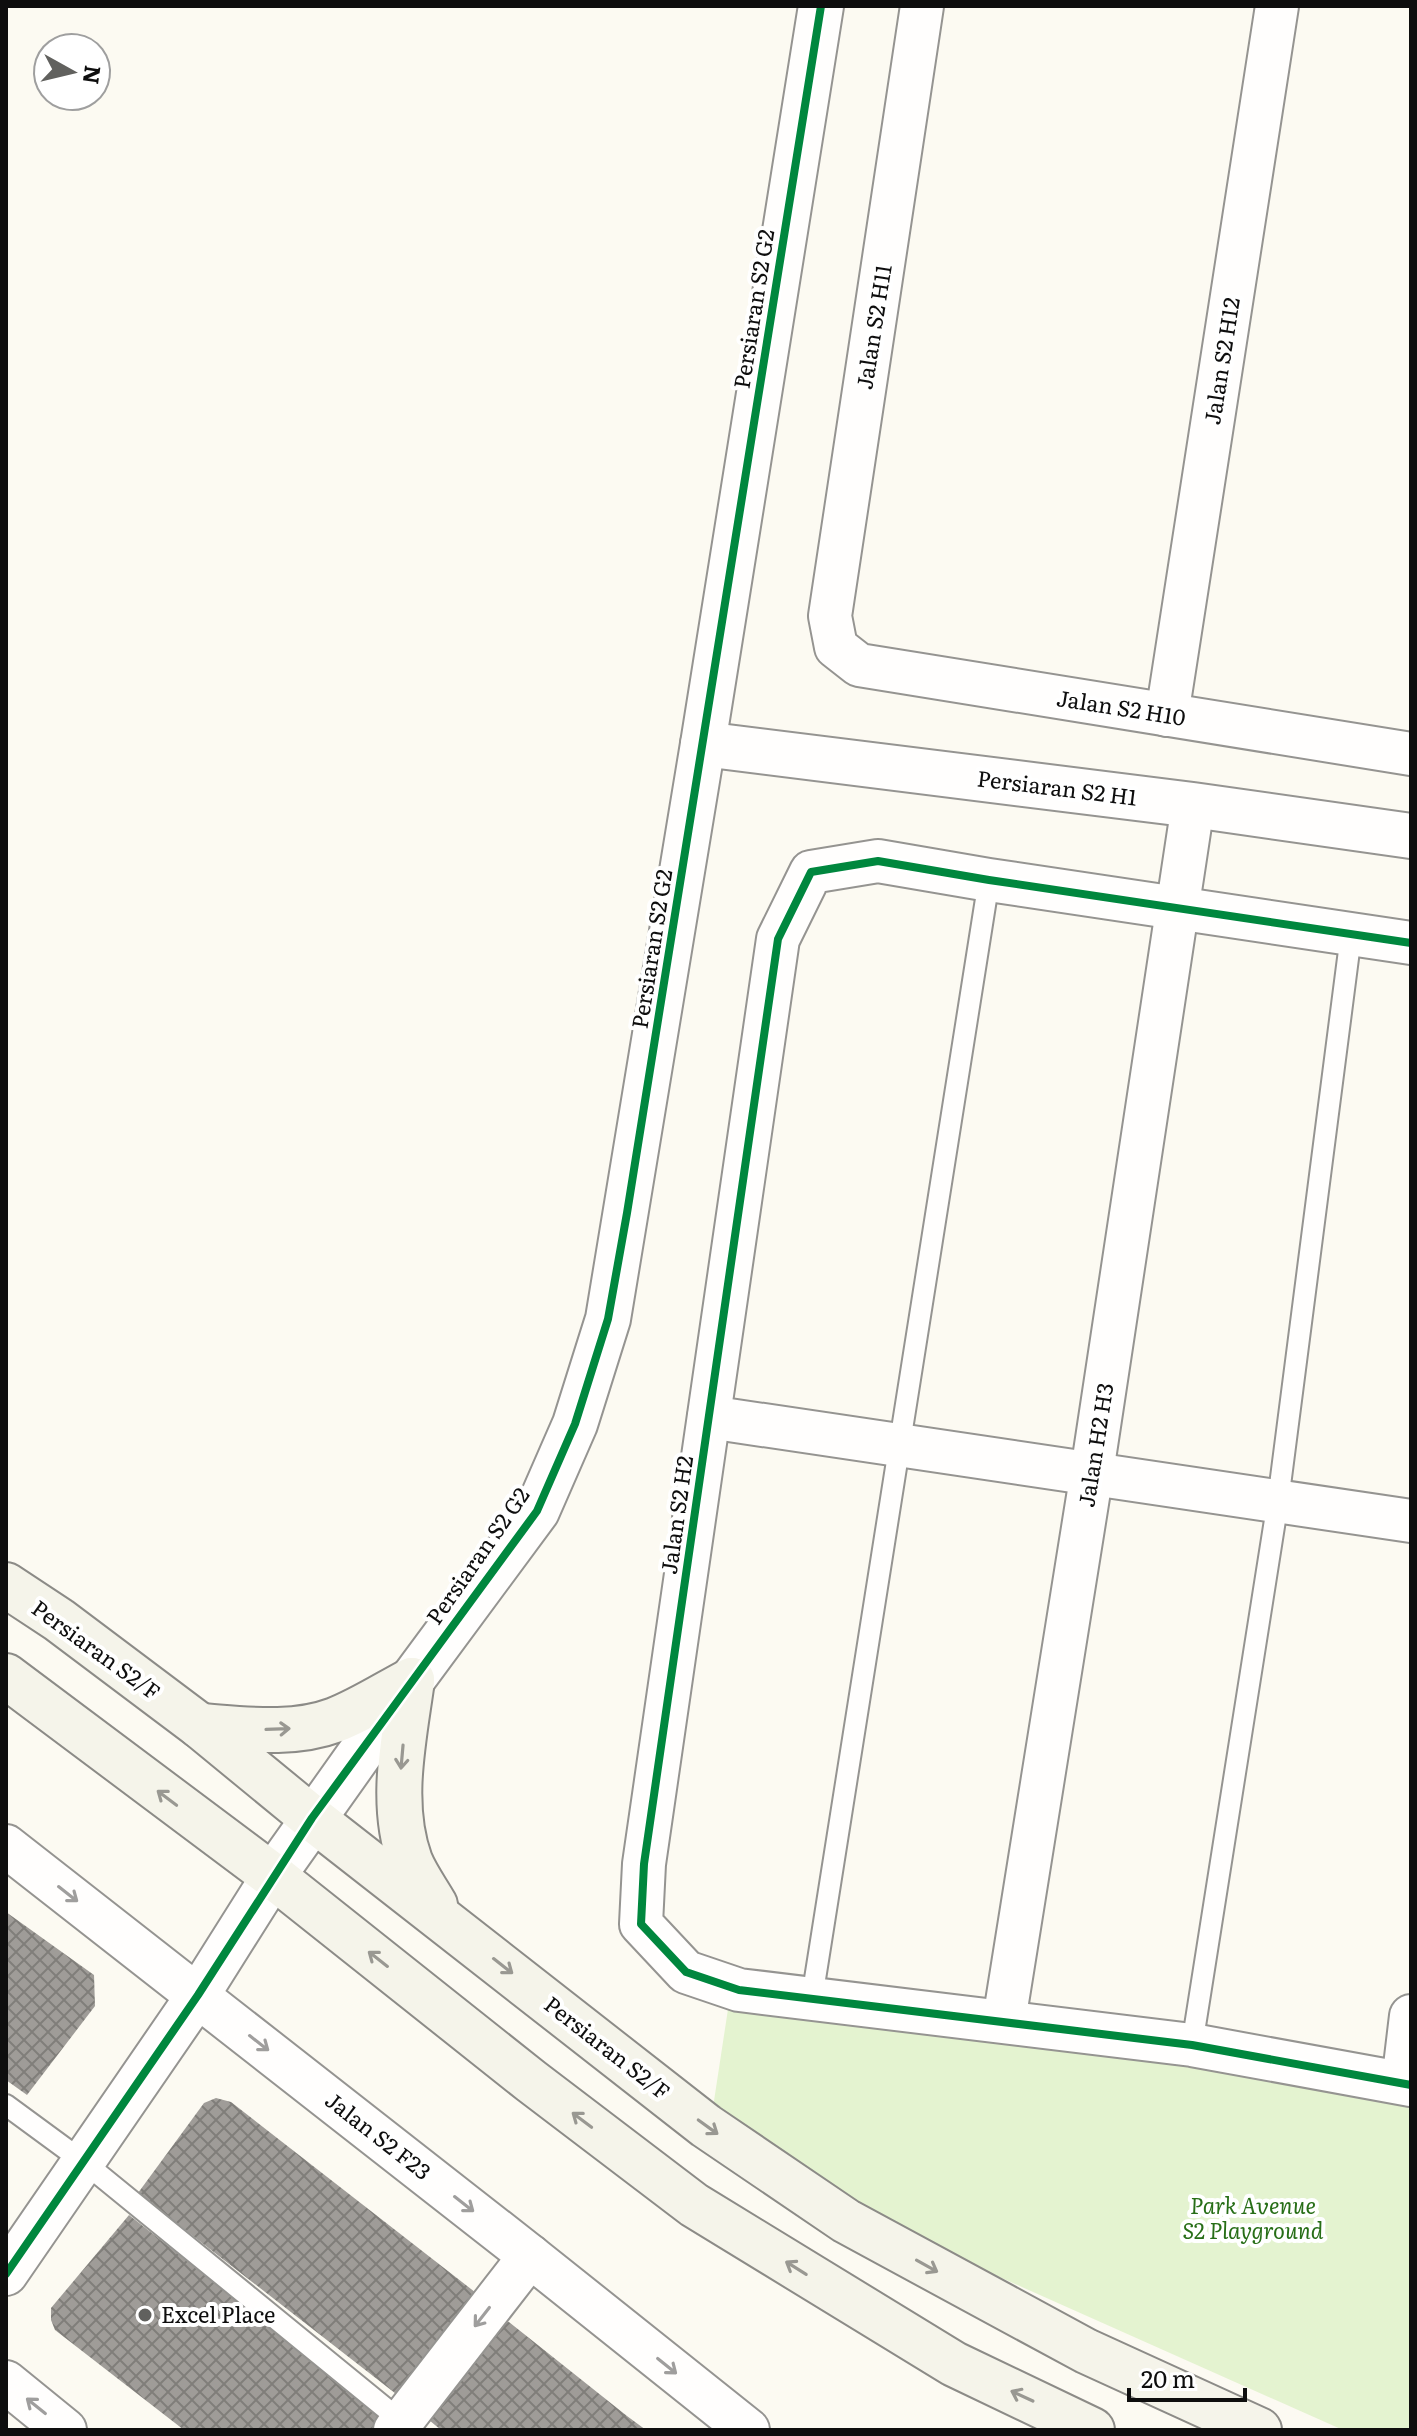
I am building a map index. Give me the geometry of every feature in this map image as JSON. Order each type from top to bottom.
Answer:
[{"type":"main road","name":"Persiaran S2/F","points":[[6,1585],[59,1620],[200,1726],[312,1818],[706,2126],[846,2221],[1086,2351],[1259,2430]]},
{"type":"main road","points":[[6,1676],[273,1876],[531,2081],[694,2205],[954,2364],[1092,2430]]},
{"type":"main road","points":[[200,1726],[248,1730],[304,1728],[335,1720],[412,1680]]},
{"type":"main road","points":[[412,1680],[401,1756],[402,1833],[411,1864],[442,1918]]},
{"type":"street","name":"Persiaran S2 G2","points":[[273,1876],[537,1511],[575,1424],[603,1334],[627,1213],[821,6]]},
{"type":"street","name":"Jalan S2 H11","points":[[836,647],[830,616],[922,6]]},
{"type":"street","name":"Jalan S2 H12","points":[[1167,715],[1277,6]]},
{"type":"street","name":"Jalan S2 H10","points":[[836,647],[859,665],[1411,754]]},
{"type":"street","name":"Persiaran S2 H1","points":[[703,744],[1193,805],[1411,836]]},
{"type":"street","name":"Jalan H2 H3","points":[[1004,2021],[1092,1472],[1193,805]]},
{"type":"street","name":"Jalan S2 H2","points":[[812,1998],[739,1990],[686,1972],[641,1924],[644,1864],[778,939],[811,872],[878,861],[989,880]]},
{"type":"street","points":[[989,880],[1411,943]]},
{"type":"street","points":[[709,1417],[1411,1521]]},
{"type":"street","name":"Jalan S2 F23","points":[[6,1846],[748,2430]]},
{"type":"street","points":[[6,2274],[198,1995],[273,1876]]},
{"type":"street","points":[[812,1998],[1192,2045],[1407,2084],[1411,2016]]},
{"type":"street","points":[[403,2427],[530,2256]]},
{"type":"street","points":[[6,2382],[65,2430]]},
{"type":"lane","points":[[812,1998],[989,880]]},
{"type":"lane","points":[[1192,2045],[1278,1501],[1351,935]]},
{"type":"lane","points":[[6,2105],[85,2163],[403,2427]]},
{"type":"green space","name":"Park Avenue S2 Playground","points":[[730,1996],[1411,2089],[1411,2430],[1343,2430],[849,2210],[712,2114]]},
{"type":"building","points":[[6,1912],[94,1975],[95,2006],[27,2095],[6,2080]]},
{"type":"building","points":[[216,2098],[231,2102],[480,2296],[400,2397],[138,2193],[204,2103]]},
{"type":"building","points":[[129,2215],[383,2416],[372,2430],[184,2430],[55,2330],[51,2308]]},
{"type":"building","points":[[500,2315],[646,2430],[441,2430],[423,2415]]},
{"type":"cycle path","points":[[6,2274],[198,1995],[312,1818],[537,1511],[575,1424],[608,1319],[627,1213],[821,6]]},
{"type":"cycle path","points":[[1411,943],[878,861],[811,872],[778,939],[644,1864],[641,1924],[686,1972],[739,1990],[1192,2045],[1411,2085]]},
{"type":"place","name":"Excel Place","points":[[145,2315]]}]
